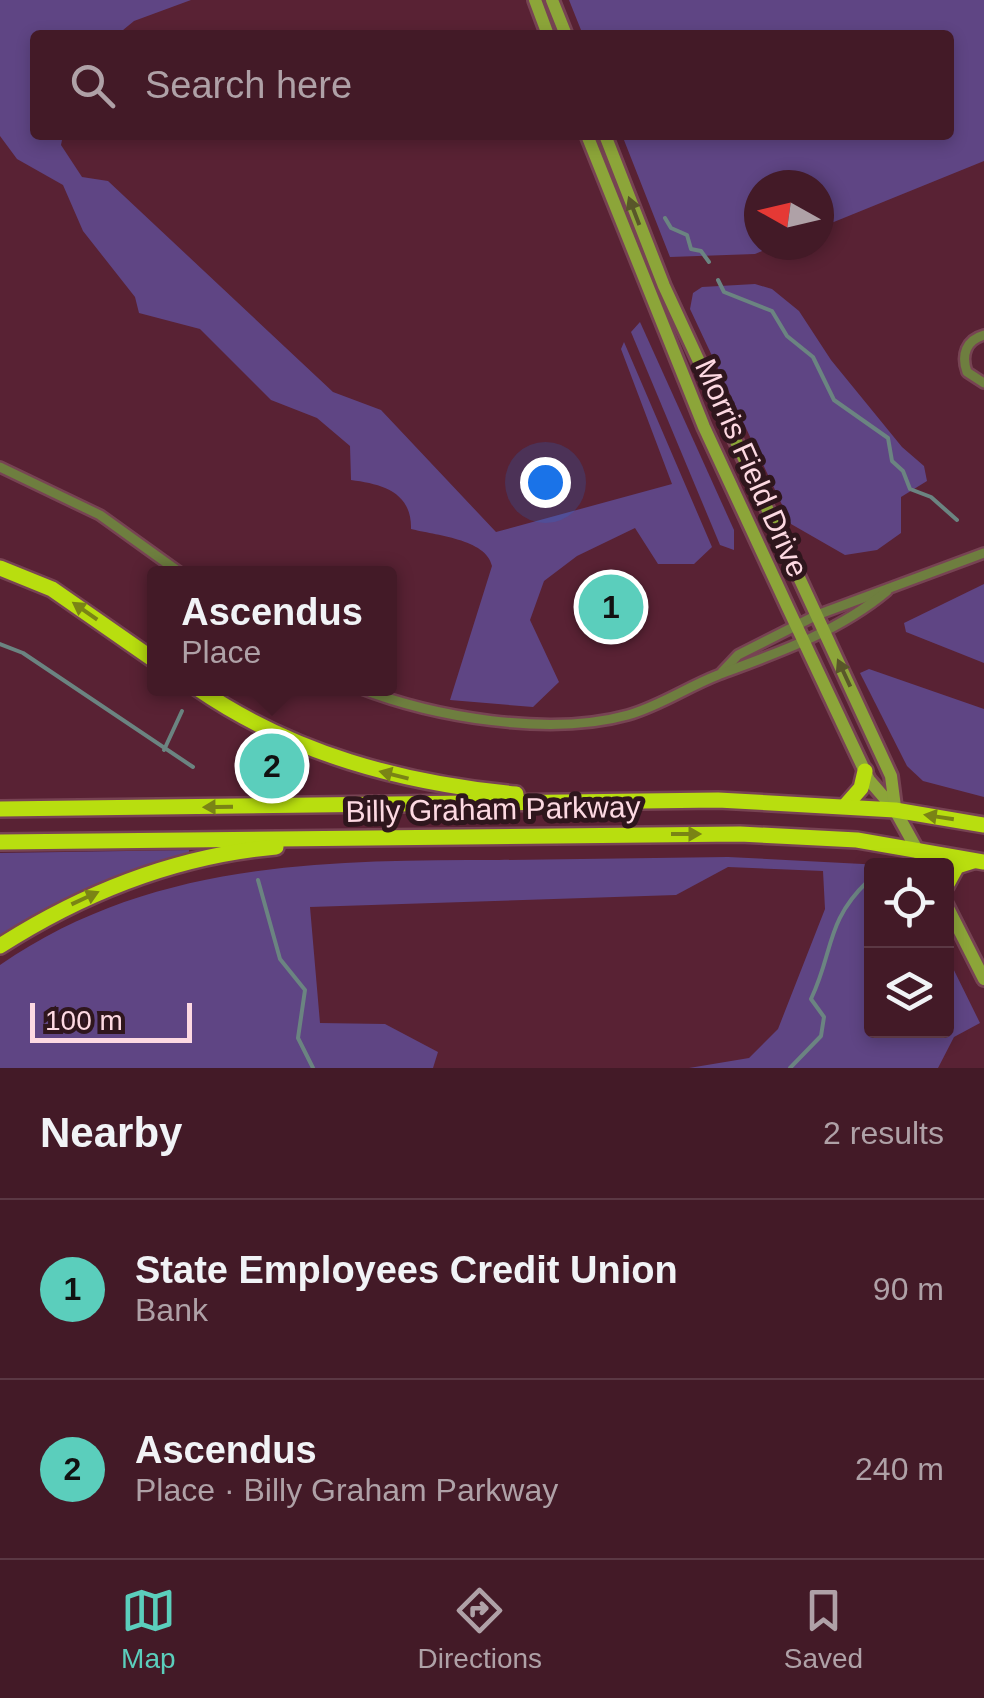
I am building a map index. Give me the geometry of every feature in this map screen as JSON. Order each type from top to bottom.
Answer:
[{"type":"highway","points":[[0,568],[63,596],[147,655]]},
{"type":"highway","points":[[211,696],[276,734],[395,776],[448,787],[595,802]]},
{"type":"highway","points":[[846,805],[861,788],[864,770]]},
{"type":"highway","name":"Billy Graham Parkway","points":[[0,809],[718,800],[846,805],[984,825]]},
{"type":"highway","name":"Billy Graham Parkway","points":[[0,842],[740,834],[857,840],[981,861]]},
{"type":"highway","points":[[0,946],[88,896],[169,868],[252,850],[391,838]]},
{"type":"highway","points":[[954,871],[957,866],[981,861]]},
{"type":"street","points":[[535,0],[546,30]]},
{"type":"street","points":[[552,0],[564,30]]},
{"type":"street","name":"Morris Field Drive","points":[[589,140],[648,292],[803,641],[864,770],[895,810],[922,858]]},
{"type":"street","name":"Morris Field Drive","points":[[607,140],[664,286],[891,776],[895,810]]},
{"type":"street","points":[[648,292],[664,286]]},
{"type":"street","points":[[984,335],[971,341],[964,356],[967,372],[984,383]]},
{"type":"street","points":[[0,467],[100,515],[171,566]]},
{"type":"street","points":[[720,674],[738,655],[862,594],[887,590],[984,553]]},
{"type":"street","points":[[380,696],[410,707],[556,724],[629,715],[825,631],[866,608],[887,590]]},
{"type":"street","points":[[954,920],[984,979]]},
{"type":"shaded area","points":[[0,0],[191,0],[134,21],[123,30],[30,30],[30,140],[62,140],[61,145],[82,177],[108,181],[333,392],[381,410],[496,532],[672,484],[621,349],[624,342],[712,547],[694,564],[658,564],[635,528],[577,556],[544,581],[530,620],[559,682],[533,707],[450,700],[492,566],[488,557],[470,544],[411,529],[410,516],[401,498],[374,484],[351,480],[350,446],[317,418],[271,400],[200,329],[139,313],[135,297],[83,231],[63,185],[17,159],[0,136]]},
{"type":"shaded area","points":[[569,0],[984,0],[984,161],[834,222],[834,170],[744,170],[744,254],[670,257],[624,140],[954,140],[954,30],[581,30]]},
{"type":"shaded area","points":[[755,284],[772,289],[799,311],[831,360],[902,447],[924,466],[927,481],[901,497],[901,533],[877,550],[845,555],[791,524],[690,309],[693,293],[702,287]]},
{"type":"shaded area","points":[[640,322],[734,530],[734,550],[720,545],[631,332]]},
{"type":"shaded area","points":[[984,584],[984,663],[906,632],[904,623]]},
{"type":"shaded area","points":[[869,669],[984,709],[984,797],[923,781],[907,766],[860,673]]},
{"type":"shaded area","points":[[189,850],[189,858],[83,892],[0,938],[0,853]]},
{"type":"shaded area","points":[[728,857],[864,864],[864,1038],[953,1038],[938,1068],[689,1068],[749,1058],[778,1029],[825,909],[823,871],[728,867],[676,895],[310,907],[320,1023],[385,1024],[438,1052],[433,1068],[0,1068],[0,965],[57,931],[117,905],[178,886],[240,874],[368,862]]},
{"type":"shaded area","points":[[954,970],[980,1023],[954,1037]]},
{"type":"waterway","points":[[665,218],[671,228],[687,235],[691,249],[701,251],[709,262]]},
{"type":"waterway","points":[[718,280],[724,292],[772,311],[787,336],[813,357],[834,400],[888,438],[892,461],[903,471],[910,489],[931,497],[957,520]]},
{"type":"waterway","points":[[0,644],[23,653],[193,767]]},
{"type":"waterway","points":[[164,750],[182,711]]},
{"type":"waterway","points":[[258,880],[280,959],[305,990],[298,1038],[313,1068]]},
{"type":"waterway","points":[[790,1068],[821,1036],[824,1017],[811,999],[837,924],[864,885]]},
{"type":"place","name":"State Employees Credit Union","points":[[611,607]]},
{"type":"place","name":"Ascendus","points":[[272,766]]}]
